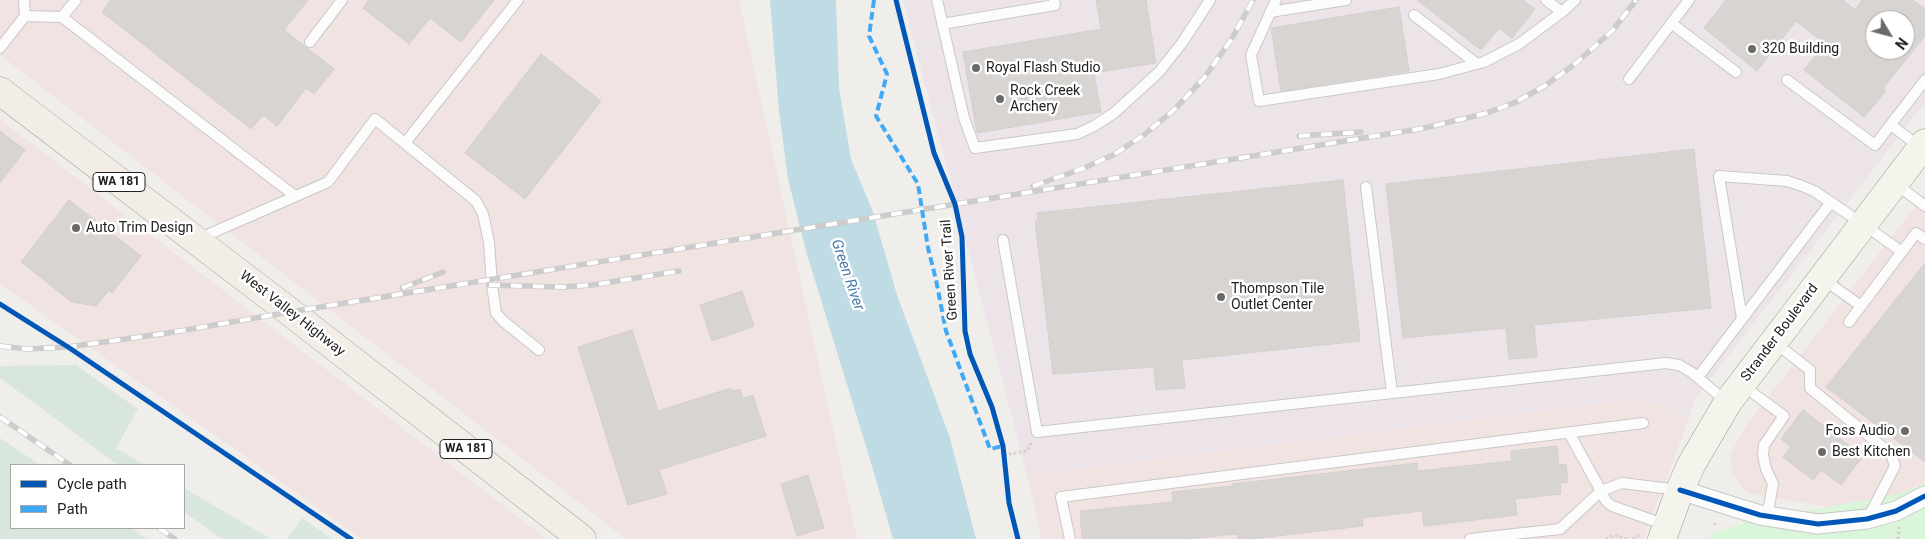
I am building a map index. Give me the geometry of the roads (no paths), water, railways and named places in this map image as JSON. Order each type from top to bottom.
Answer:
[{"type":"main road","name":"West Valley Highway","points":[[0,91],[582,539]]},
{"type":"main road","name":"Strander Boulevard","points":[[1656,533],[1680,490],[1691,465],[1734,393],[1923,146]]},
{"type":"street","points":[[1680,490],[1767,517],[1818,524],[1867,519],[1896,511],[1925,496]]},
{"type":"lane","points":[[0,48],[25,16],[24,0]]},
{"type":"lane","points":[[62,18],[76,0]]},
{"type":"lane","points":[[310,42],[342,0]]},
{"type":"lane","points":[[405,143],[518,0]]},
{"type":"lane","points":[[937,0],[964,118],[975,148],[1077,134],[1107,118],[1159,72],[1182,43],[1210,0]]},
{"type":"lane","points":[[942,24],[1055,5],[1054,0]]},
{"type":"lane","points":[[1276,0],[1251,55],[1259,101],[1439,74],[1477,64],[1519,44],[1575,0]]},
{"type":"lane","points":[[1270,12],[1346,0]]},
{"type":"lane","points":[[1546,0],[1562,12]]},
{"type":"lane","points":[[1629,78],[1689,0]]},
{"type":"lane","points":[[1414,15],[1477,64]]},
{"type":"lane","points":[[25,16],[62,18],[296,196]]},
{"type":"lane","points":[[1672,23],[1736,72]]},
{"type":"lane","points":[[1787,80],[1875,145],[1925,80]]},
{"type":"lane","points":[[196,240],[328,182],[375,119],[476,201],[483,214],[489,242],[496,313],[539,350]]},
{"type":"lane","points":[[1890,125],[1923,146]]},
{"type":"lane","points":[[1742,319],[1719,176],[1787,181],[1814,191],[1902,252]]},
{"type":"lane","points":[[1895,183],[1925,206]]},
{"type":"lane","points":[[1366,187],[1392,393]]},
{"type":"lane","points":[[1698,377],[1831,202]]},
{"type":"lane","points":[[1849,322],[1916,233],[1925,239]]},
{"type":"lane","points":[[1004,240],[1037,432],[1666,363],[1679,365],[1698,377],[1784,416],[1764,445],[1763,455],[1766,469],[1773,484],[1767,517]]},
{"type":"lane","points":[[1821,278],[1861,306]]},
{"type":"lane","points":[[1773,342],[1810,370],[1810,388],[1891,454],[1895,466],[1867,519]]},
{"type":"lane","points":[[1070,539],[1061,497],[1643,424]]},
{"type":"lane","points":[[1569,433],[1606,501],[1656,533]]},
{"type":"lane","points":[[1470,539],[1561,534],[1601,491],[1622,484],[1680,490]]},
{"type":"water","name":"Green River","points":[[770,0],[836,0],[839,88],[851,159],[873,212],[897,295],[950,438],[976,539],[893,539],[806,251],[788,179],[779,111]]},
{"type":"railway","points":[[1033,186],[1084,168],[1113,155],[1144,135],[1175,109],[1204,78],[1231,40],[1253,0]]},
{"type":"railway","points":[[0,346],[27,349],[68,347],[168,333],[1425,128],[1487,113],[1516,102],[1546,85],[1575,64],[1613,30],[1636,0]]},
{"type":"railway","points":[[1299,136],[1361,132]]},
{"type":"railway","points":[[489,285],[563,287],[592,285],[679,271]]},
{"type":"railway","points":[[402,288],[443,272]]},
{"type":"railway","points":[[0,417],[69,464]]},
{"type":"railway","points":[[160,529],[175,539]]},
{"type":"place","name":"320 Building","points":[[1752,49]]},
{"type":"place","name":"Royal Flash Studio","points":[[976,68]]},
{"type":"place","name":"Rock Creek Archery","points":[[1000,99]]},
{"type":"place","name":"Auto Trim Design","points":[[76,228]]},
{"type":"place","name":"Thompson Tile Outlet Center","points":[[1221,297]]},
{"type":"place","name":"Foss Audio","points":[[1905,431]]},
{"type":"place","name":"Best Kitchen","points":[[1822,452]]}]
